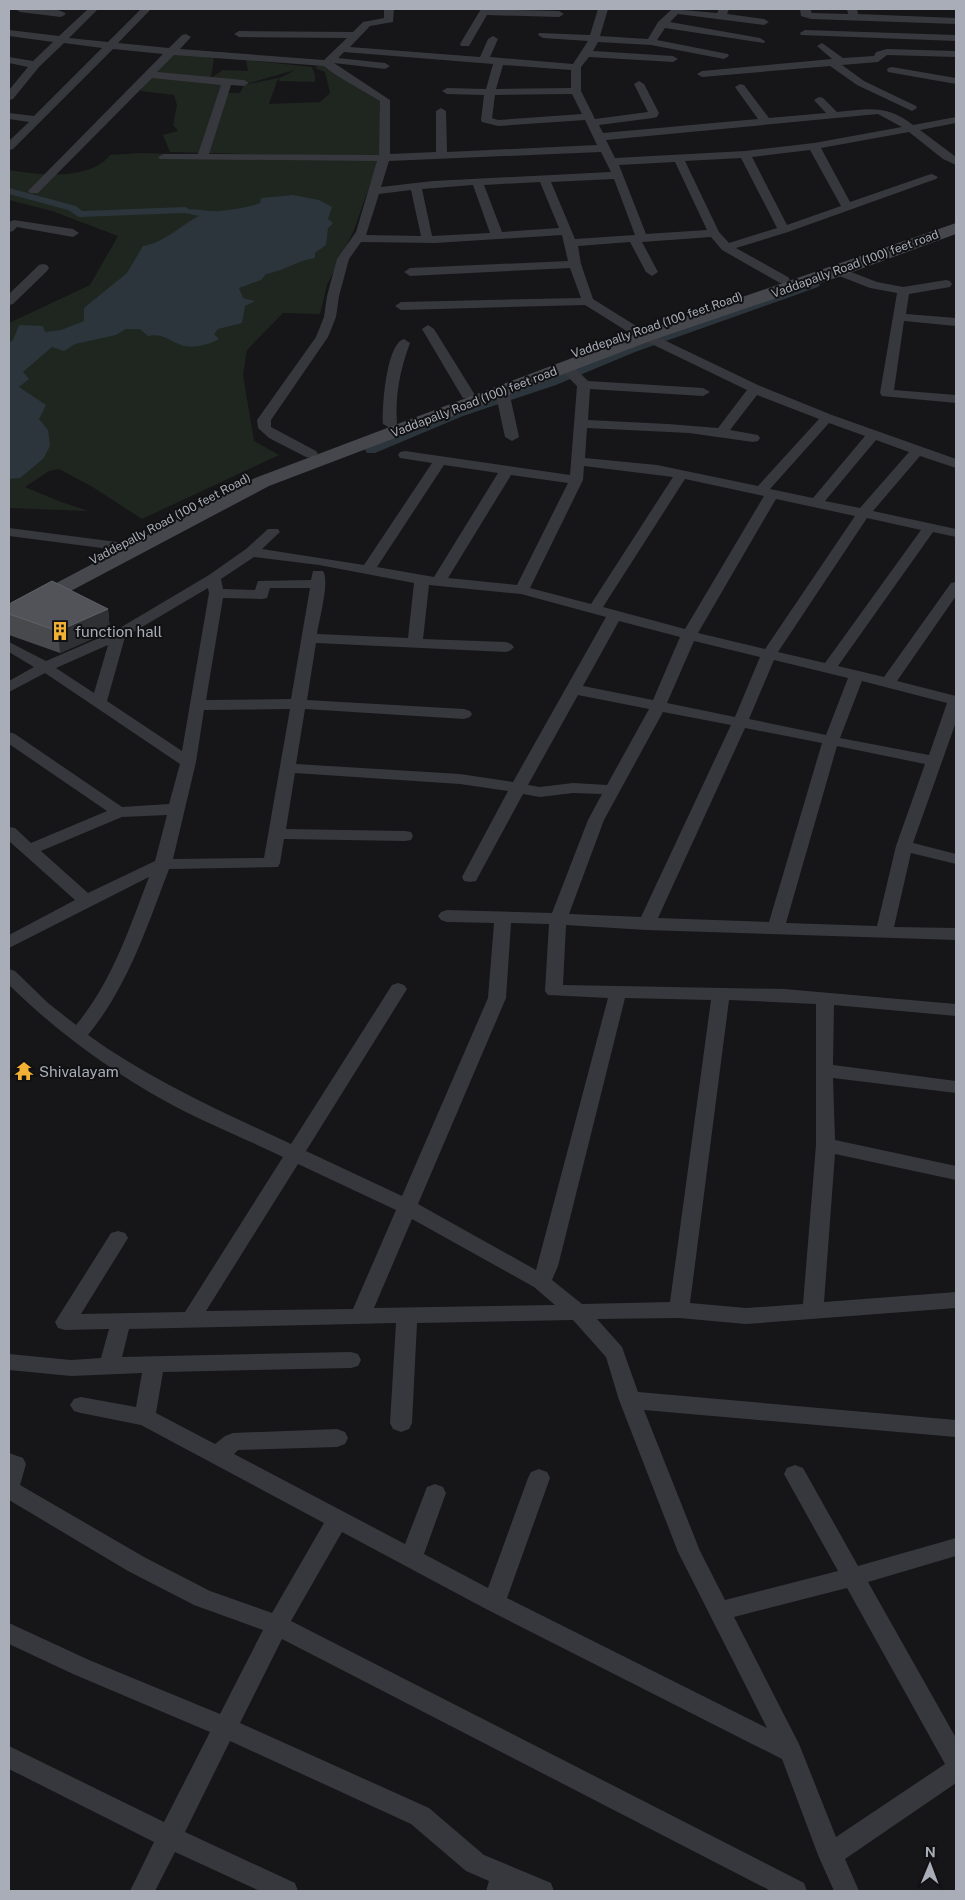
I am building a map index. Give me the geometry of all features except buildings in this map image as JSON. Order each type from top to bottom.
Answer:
[{"type":"main road","name":"Vaddepally Road (100 feet Road)","points":[[9,605],[243,479],[468,395],[523,372],[650,338],[784,280],[956,219]]},
{"type":"main road","name":"Vaddapally Road (100) feet road","points":[[9,616],[262,482],[504,396],[574,375],[650,338],[843,274],[956,228]]},
{"type":"street","points":[[20,9],[61,14]]},
{"type":"street","points":[[9,97],[35,65],[93,9]]},
{"type":"street","points":[[9,147],[146,9]]},
{"type":"street","points":[[329,62],[366,24],[389,20],[389,9]]},
{"type":"street","points":[[447,91],[490,93],[542,79],[576,67],[587,54],[595,38],[603,9]]},
{"type":"street","points":[[805,9],[805,14],[811,16],[852,13],[905,14],[956,21]]},
{"type":"street","points":[[465,44],[485,10],[559,14]]},
{"type":"street","points":[[651,42],[659,28],[676,11],[722,12],[764,22]]},
{"type":"street","points":[[659,28],[760,41]]},
{"type":"street","points":[[659,28],[739,42]]},
{"type":"street","points":[[9,33],[170,52],[249,59],[384,66]]},
{"type":"street","points":[[805,33],[956,38]]},
{"type":"street","points":[[239,34],[356,35]]},
{"type":"street","points":[[543,35],[651,42],[724,56]]},
{"type":"street","points":[[34,192],[186,37]]},
{"type":"street","points":[[484,60],[493,39]]},
{"type":"street","points":[[822,46],[848,77],[859,84],[912,108]]},
{"type":"street","points":[[340,49],[499,61],[576,91]]},
{"type":"street","points":[[702,74],[878,59],[880,54],[887,52],[956,54]]},
{"type":"street","points":[[587,54],[673,59]]},
{"type":"street","points":[[9,60],[35,65]]},
{"type":"street","points":[[499,61],[490,93],[486,118],[490,122],[643,118],[653,115],[654,113],[639,84]]},
{"type":"street","points":[[311,454],[274,435],[265,428],[264,420],[322,337],[330,317],[333,296],[343,259],[362,232],[384,158],[385,100],[338,72],[329,62]]},
{"type":"street","points":[[576,67],[576,91],[618,175],[638,239],[652,272]]},
{"type":"street","points":[[892,70],[956,81]]},
{"type":"street","points":[[148,74],[182,79],[244,83]]},
{"type":"street","points":[[202,157],[227,82]]},
{"type":"street","points":[[740,87],[766,122]]},
{"type":"street","points":[[819,100],[836,116]]},
{"type":"street","points":[[599,137],[836,116],[878,110],[886,111],[945,157],[956,162]]},
{"type":"street","points":[[441,111],[442,155]]},
{"type":"street","points":[[9,116],[37,120]]},
{"type":"street","points":[[612,162],[745,154],[814,146],[956,120]]},
{"type":"street","points":[[814,146],[847,207]]},
{"type":"street","points":[[164,157],[384,158],[605,148]]},
{"type":"street","points":[[745,154],[784,230]]},
{"type":"street","points":[[679,159],[714,233],[726,247],[784,280]]},
{"type":"street","points":[[374,191],[416,188],[423,185],[618,175]]},
{"type":"street","points":[[726,247],[784,230],[932,177]]},
{"type":"street","points":[[545,180],[571,243],[575,264],[588,301]]},
{"type":"street","points":[[477,182],[497,235]]},
{"type":"street","points":[[416,188],[427,239]]},
{"type":"street","points":[[10,225],[73,233]]},
{"type":"street","points":[[357,238],[385,240],[427,239],[566,231]]},
{"type":"street","points":[[571,243],[714,233]]},
{"type":"street","points":[[410,272],[575,264]]},
{"type":"street","points":[[9,300],[43,268]]},
{"type":"street","points":[[843,274],[903,291],[946,284]]},
{"type":"street","points":[[903,291],[887,393],[956,399]]},
{"type":"street","points":[[401,306],[588,301],[650,338],[755,389],[827,418],[956,464]]},
{"type":"street","points":[[899,317],[956,322]]},
{"type":"street","points":[[428,329],[468,395]]},
{"type":"street","points":[[390,424],[388,399],[394,368],[404,343]]},
{"type":"street","points":[[522,590],[576,480],[582,424],[574,375],[703,392]]},
{"type":"street","points":[[722,432],[755,389]]},
{"type":"street","points":[[504,396],[512,437]]},
{"type":"street","points":[[827,418],[766,492],[689,635],[658,706],[596,820],[558,919],[554,991],[784,995],[956,1010]]},
{"type":"street","points":[[582,424],[665,426],[722,432],[754,438]]},
{"type":"street","points":[[816,503],[874,434]]},
{"type":"street","points":[[646,924],[740,723],[769,654],[864,513],[918,450]]},
{"type":"street","points":[[405,455],[576,480]]},
{"type":"street","points":[[368,570],[440,461]]},
{"type":"street","points":[[579,461],[657,469],[956,533]]},
{"type":"street","points":[[439,581],[506,471]]},
{"type":"street","points":[[595,609],[682,475]]},
{"type":"street","points":[[828,669],[930,527]]},
{"type":"street","points":[[9,686],[45,667],[118,635],[214,578],[251,552],[273,532]]},
{"type":"street","points":[[11,534],[117,546]]},
{"type":"street","points":[[251,552],[318,560],[422,580],[522,590],[689,635],[956,701],[904,846],[884,932]]},
{"type":"street","points":[[9,942],[86,901],[163,864],[272,864],[311,638],[318,584],[318,560]]},
{"type":"street","points":[[78,1036],[91,1021],[115,984],[163,864],[188,762],[216,594],[214,578]]},
{"type":"street","points":[[415,642],[422,580]]},
{"type":"street","points":[[216,594],[262,596],[263,584],[318,584]]},
{"type":"street","points":[[888,683],[956,586]]},
{"type":"street","points":[[470,877],[615,615]]},
{"type":"street","points":[[99,703],[118,635]]},
{"type":"street","points":[[311,638],[506,647]]},
{"type":"street","points":[[9,646],[45,667],[188,762]]},
{"type":"street","points":[[776,928],[831,741],[857,675]]},
{"type":"street","points":[[573,690],[934,761]]},
{"type":"street","points":[[198,705],[300,704],[464,714]]},
{"type":"street","points":[[12,745],[119,812]]},
{"type":"street","points":[[289,768],[460,779],[540,792],[573,788],[612,790]]},
{"type":"street","points":[[30,850],[119,812],[176,809]]},
{"type":"street","points":[[9,832],[86,901]]},
{"type":"street","points":[[277,834],[405,836]]},
{"type":"street","points":[[904,846],[956,860]]},
{"type":"street","points":[[447,916],[956,934]]},
{"type":"street","points":[[360,1316],[497,998],[503,918]]},
{"type":"street","points":[[9,975],[42,1007],[78,1036],[125,1069],[173,1097],[407,1208],[541,1282],[578,1312],[615,1353],[630,1400],[689,1552],[791,1752],[830,1855],[847,1891]]},
{"type":"street","points":[[191,1319],[398,989]]},
{"type":"street","points":[[541,1282],[548,1266],[618,992]]},
{"type":"street","points":[[679,1310],[721,994]]},
{"type":"street","points":[[813,1311],[826,1145],[825,999]]},
{"type":"street","points":[[824,1070],[956,1087]]},
{"type":"street","points":[[826,1145],[956,1173]]},
{"type":"street","points":[[118,1238],[66,1322],[679,1310],[746,1316],[956,1300]]},
{"type":"street","points":[[401,1422],[407,1314]]},
{"type":"street","points":[[110,1366],[121,1321]]},
{"type":"street","points":[[9,1362],[71,1368],[154,1364],[351,1360]]},
{"type":"street","points":[[145,1417],[154,1364]]},
{"type":"street","points":[[630,1400],[956,1428]]},
{"type":"street","points":[[81,1405],[145,1417],[494,1602],[791,1752]]},
{"type":"street","points":[[218,1454],[233,1442],[337,1438]]},
{"type":"street","points":[[9,1462],[15,1464],[9,1488],[144,1568],[202,1598],[277,1625],[795,1891]]},
{"type":"street","points":[[795,1474],[956,1760]]},
{"type":"street","points":[[494,1602],[539,1478]]},
{"type":"street","points":[[411,1558],[435,1493]]},
{"type":"street","points":[[142,1891],[277,1625],[338,1519]]},
{"type":"street","points":[[719,1611],[853,1577],[956,1547]]},
{"type":"street","points":[[9,1633],[81,1668],[224,1727],[420,1816],[501,1883],[542,1891]]},
{"type":"street","points":[[9,1757],[169,1838],[286,1891]]},
{"type":"street","points":[[830,1855],[956,1770]]},
{"type":"shaded area","points":[[173,53],[214,58],[211,78],[223,70],[248,71],[246,60],[312,67],[315,82],[279,81],[280,78],[277,81],[269,104],[320,102],[330,93],[325,72],[317,69],[316,66],[324,64],[329,67],[333,74],[360,86],[381,99],[380,155],[327,156],[170,152],[163,135],[178,131],[173,125],[177,105],[174,95],[140,91],[151,76],[227,83],[225,93],[240,93],[244,85],[282,77],[295,70],[250,83],[180,78],[153,72]]},
{"type":"shaded area","points":[[141,153],[379,159],[354,230],[327,285],[320,314],[283,313],[247,350],[243,375],[254,441],[279,455],[142,519],[91,486],[59,469],[49,471],[25,487],[89,511],[9,508],[9,323],[90,285],[118,236],[52,211],[9,200],[9,170],[63,174],[90,169],[110,155]]},
{"type":"shaded area","points":[[293,195],[319,200],[332,207],[328,219],[333,223],[328,228],[326,245],[315,253],[315,258],[266,274],[261,280],[239,288],[243,298],[255,301],[245,306],[242,323],[218,329],[214,334],[219,339],[200,346],[190,347],[161,336],[148,336],[140,329],[126,329],[116,335],[75,344],[64,351],[52,347],[23,372],[29,379],[19,387],[46,405],[39,419],[48,430],[50,446],[43,459],[20,478],[9,479],[9,343],[13,340],[19,325],[43,326],[45,332],[61,330],[84,321],[84,308],[127,273],[143,246],[165,238],[199,216],[185,213],[185,210],[217,211],[244,208],[260,203],[261,198]]},
{"type":"waterway","points":[[9,191],[72,208],[79,214],[185,210]]},
{"type":"waterway","points":[[371,450],[459,413],[552,382],[631,350],[814,285]]},
{"type":"place","name":"function hall","points":[[60,631]]},
{"type":"place","name":"Shivalayam","points":[[24,1071]]}]
